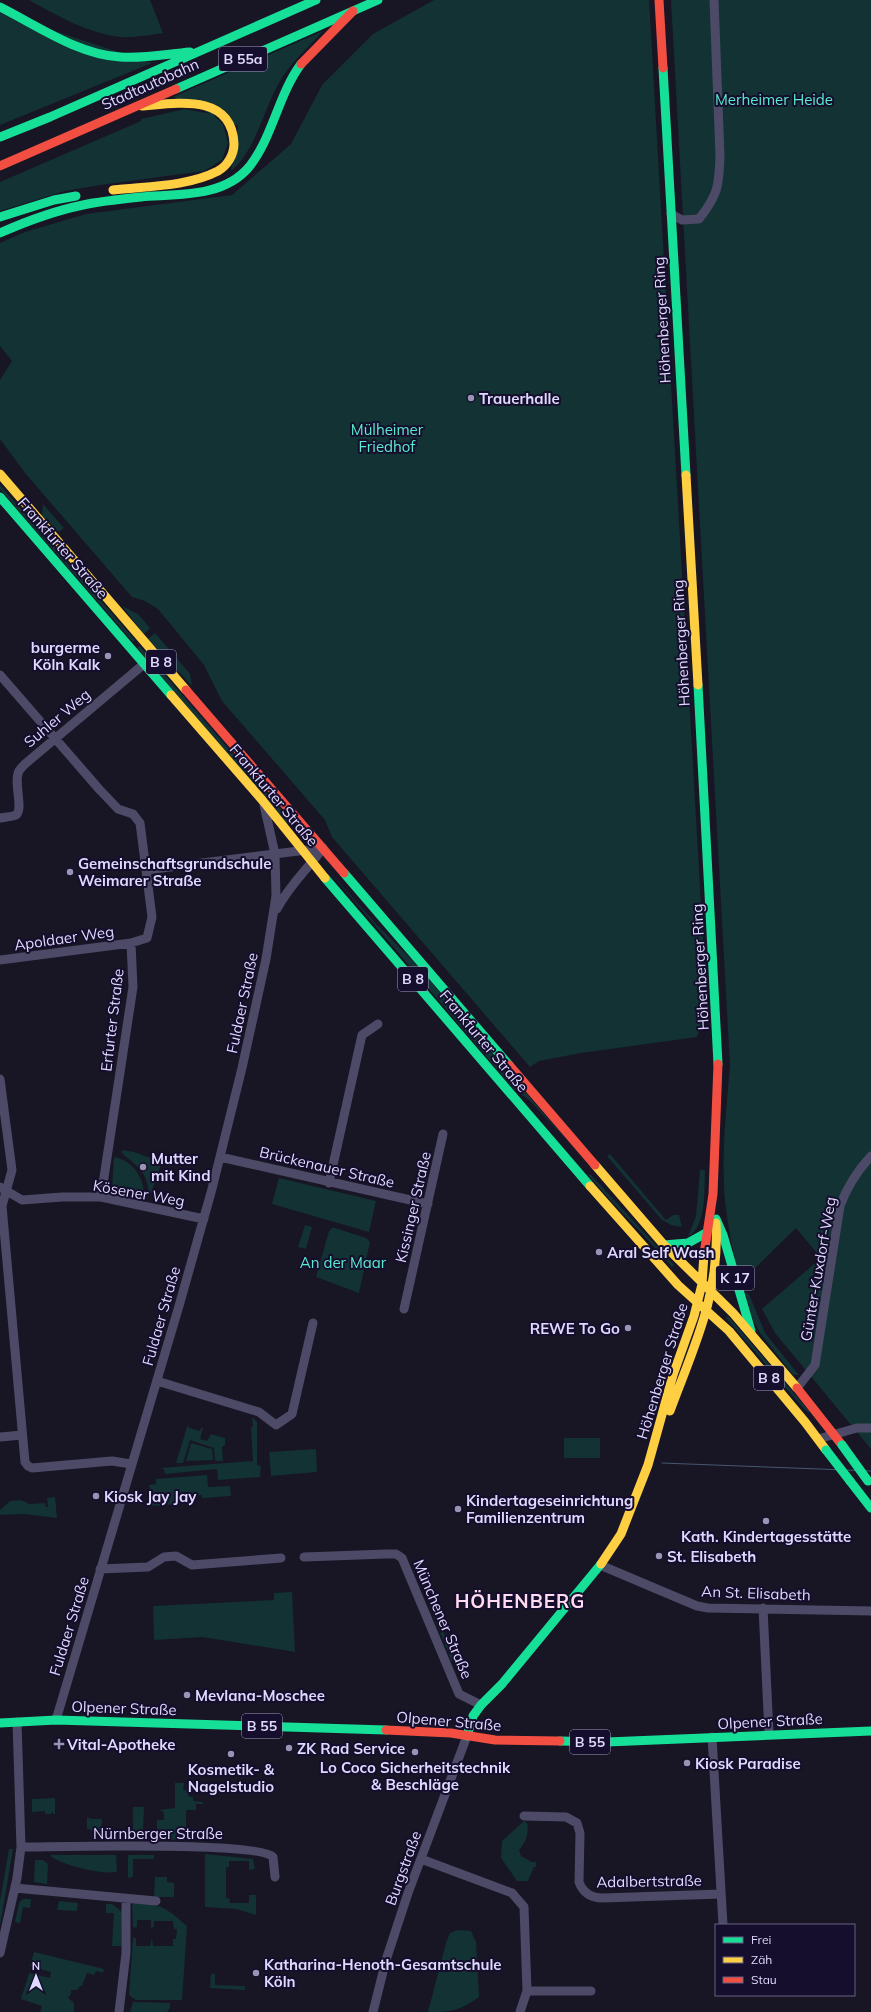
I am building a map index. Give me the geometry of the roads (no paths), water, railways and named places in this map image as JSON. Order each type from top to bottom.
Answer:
[{"type":"main road","name":"Stadtautobahn","points":[[0,137],[202,51],[316,0]]},
{"type":"main road","name":"Stadtautobahn","points":[[0,166],[132,106],[378,0]]},
{"type":"main road","name":"Höhenberger Ring","points":[[659,0],[718,1041],[718,1100],[713,1194],[706,1233],[702,1284]]},
{"type":"main road","points":[[0,7],[67,42],[99,53],[124,57],[202,51]]},
{"type":"main road","points":[[0,233],[24,222],[65,209],[138,197],[194,192],[228,183],[242,174],[253,161],[289,81],[318,46],[353,11]]},
{"type":"main road","points":[[104,191],[192,179],[210,175],[224,167],[233,151],[234,140],[231,127],[223,114],[210,106],[189,103],[132,106]]},
{"type":"main road","points":[[0,217],[54,200],[83,195]]},
{"type":"main road","name":"Frankfurter Straße","points":[[0,474],[664,1244],[702,1284],[728,1308],[753,1336],[797,1388],[870,1483]]},
{"type":"main road","name":"Frankfurter Straße","points":[[0,497],[263,802],[312,863],[576,1170],[678,1285],[708,1310],[738,1341],[818,1439],[871,1508]]},
{"type":"main road","points":[[576,1170],[591,1159]]},
{"type":"main road","name":"K 17","points":[[712,1294],[717,1261],[716,1219],[713,1194]]},
{"type":"main road","name":"K 17","points":[[716,1219],[723,1235],[753,1336]]},
{"type":"main road","points":[[664,1244],[688,1243],[706,1233]]},
{"type":"main road","name":"Höhenberger Straße","points":[[467,1736],[472,1716],[502,1684],[600,1565],[621,1534],[648,1465],[673,1375],[698,1303],[702,1284]]},
{"type":"main road","name":"Höhenberger Straße","points":[[648,1465],[657,1449],[708,1310],[712,1294]]},
{"type":"main road","name":"Olpener Straße","points":[[0,1723],[56,1720],[427,1731],[506,1740],[607,1742],[769,1734],[871,1731]]},
{"type":"street","points":[[671,214],[682,220],[699,219],[715,196],[719,181],[720,156],[714,0]]},
{"type":"street","name":"Suhler Weg","points":[[0,818],[14,816],[18,813],[20,808],[16,785],[19,772],[55,738],[144,664]]},
{"type":"street","points":[[0,675],[82,771],[118,809],[133,814],[140,823],[152,917],[146,938],[132,943]]},
{"type":"street","name":"Fuldaer Straße","points":[[56,1720],[204,1219],[249,1037],[274,914],[277,883],[272,833],[263,802]]},
{"type":"street","points":[[146,870],[323,848]]},
{"type":"street","name":"Fuldaer Straße","points":[[274,914],[295,880],[312,863],[323,848]]},
{"type":"street","name":"Apoldaer Weg","points":[[0,960],[132,943]]},
{"type":"street","name":"Erfurter Straße","points":[[102,1198],[133,987],[132,943]]},
{"type":"street","points":[[329,1183],[362,1035],[378,1024]]},
{"type":"street","points":[[0,1079],[12,1170],[3,1188],[2,1206],[25,1462],[30,1467],[112,1460],[132,1464]]},
{"type":"street","name":"Kissinger Straße","points":[[404,1309],[443,1134]]},
{"type":"street","name":"Günter-Kuxdorf-Weg","points":[[797,1388],[815,1365],[840,1206],[845,1192],[860,1168],[871,1156]]},
{"type":"street","name":"Brückenauer Straße","points":[[220,1157],[329,1183],[428,1204]]},
{"type":"street","name":"Kösener Weg","points":[[3,1188],[22,1200],[62,1197],[102,1198],[204,1219]]},
{"type":"street","points":[[157,1381],[259,1412],[276,1425],[292,1414],[313,1323]]},
{"type":"street","points":[[818,1439],[857,1428],[871,1428]]},
{"type":"street","points":[[0,1438],[22,1435]]},
{"type":"street","name":"Münchener Straße","points":[[304,1557],[386,1554],[396,1554],[400,1556],[405,1564],[459,1694],[481,1705]]},
{"type":"street","points":[[100,1569],[148,1567],[164,1557],[176,1556],[192,1565],[281,1558]]},
{"type":"street","name":"An St. Elisabeth","points":[[600,1565],[697,1606],[708,1608],[871,1611]]},
{"type":"street","points":[[763,1608],[769,1734]]},
{"type":"street","points":[[0,1953],[15,1888],[21,1847],[17,1722]]},
{"type":"street","name":"Burgstraße","points":[[373,2012],[386,1960],[420,1859],[467,1736]]},
{"type":"street","name":"Adalbertstraße","points":[[712,1737],[723,1924]]},
{"type":"street","name":"Adalbertstraße","points":[[524,1816],[566,1817],[577,1823],[580,1832],[580,1882],[582,1889],[588,1895],[603,1898],[721,1894]]},
{"type":"street","name":"Nürnberger Straße","points":[[21,1847],[208,1847],[250,1849],[266,1852],[272,1856],[275,1877]]},
{"type":"street","points":[[420,1859],[512,1893],[524,1907],[527,1991],[520,2012]]},
{"type":"street","points":[[15,1888],[156,1901]]},
{"type":"street","points":[[118,2012],[126,1953],[126,1899]]},
{"type":"street","points":[[527,1991],[591,1991]]},
{"type":"tram line","points":[[662,1463],[871,1471]]},
{"type":"place","name":"Trauerhalle","points":[[471,398]]},
{"type":"place","name":"burgerme Köln Kalk","points":[[108,656]]},
{"type":"place","name":"Gemeinschaftsgrundschule Weimarer Straße","points":[[70,872]]},
{"type":"place","name":"Mutter mit Kind","points":[[143,1167]]},
{"type":"place","name":"Aral Self Wash","points":[[599,1252]]},
{"type":"place","name":"REWE To Go","points":[[628,1328]]},
{"type":"place","name":"Kiosk Jay Jay","points":[[96,1496]]},
{"type":"place","name":"Kindertageseinrichtung Familienzentrum","points":[[458,1509]]},
{"type":"place","name":"Kath. Kindertagesstätte","points":[[766,1521]]},
{"type":"place","name":"St. Elisabeth","points":[[659,1556]]},
{"type":"place","name":"Mevlana-Moschee","points":[[187,1695]]},
{"type":"place","name":"Vital-Apotheke","points":[[59,1744]]},
{"type":"place","name":"ZK Rad Service","points":[[289,1748]]},
{"type":"place","name":"Lo Coco Sicherheitstechnik & Beschläge","points":[[415,1752]]},
{"type":"place","name":"Kosmetik- & Nagelstudio","points":[[231,1754]]},
{"type":"place","name":"Kiosk Paradise","points":[[687,1763]]},
{"type":"place","name":"Katharina-Henoth-Gesamtschule Köln","points":[[256,1973]]},
{"type":"district","name":"HÖHENBERG","points":[[520,1601]]},
{"type":"park label","name":"Merheimer Heide","points":[[774,99]]},
{"type":"park label","name":"Mülheimer Friedhof","points":[[387,438]]},
{"type":"park label","name":"An der Maar","points":[[343,1262]]}]
